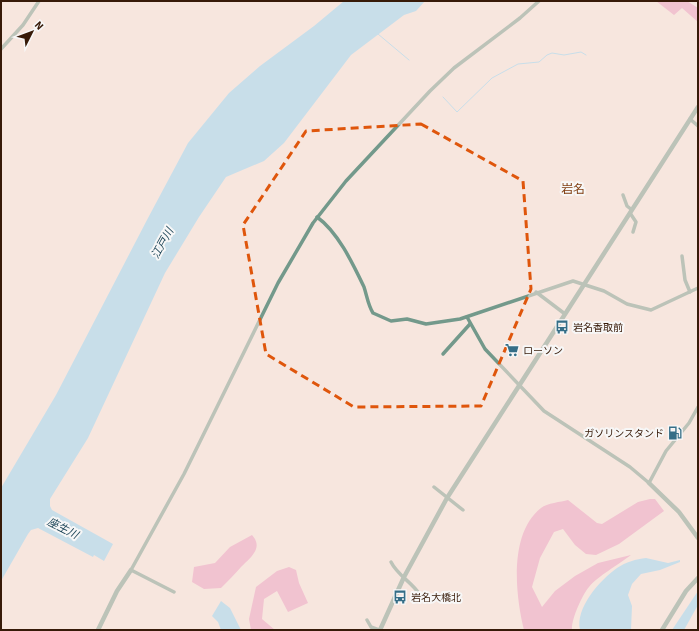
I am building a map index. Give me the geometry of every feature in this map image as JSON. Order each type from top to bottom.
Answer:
[{"type":"street","points":[[1,49],[23,25],[39,1]]},
{"type":"street","points":[[98,630],[117,591],[131,570],[184,474],[275,290],[299,245],[318,217],[346,181],[430,91],[454,68],[520,18],[539,1]]},
{"type":"street","points":[[366,620],[371,627],[380,630],[404,577],[447,498],[698,107]]},
{"type":"street","points":[[690,119],[698,126]]},
{"type":"street","points":[[622,195],[636,222],[633,232]]},
{"type":"street","points":[[318,217],[335,233],[364,288],[371,310],[376,315],[391,321],[407,320],[426,324],[467,317],[536,292],[570,282],[584,284],[604,291],[627,304],[651,310],[698,288]]},
{"type":"street","points":[[682,256],[686,280],[690,292]]},
{"type":"street","points":[[536,292],[565,314]]},
{"type":"street","points":[[467,317],[485,349],[519,386],[544,410],[630,466],[679,512],[698,538]]},
{"type":"street","points":[[443,354],[470,324]]},
{"type":"street","points":[[649,483],[666,451],[689,423],[698,407]]},
{"type":"street","points":[[434,488],[464,510]]},
{"type":"street","points":[[391,562],[394,568],[416,587],[420,595]]},
{"type":"street","points":[[131,570],[174,592]]},
{"type":"street","points":[[662,630],[686,591],[698,578]]},
{"type":"highlighted area","points":[[421,124],[523,181],[531,289],[481,406],[354,407],[266,354],[243,225],[306,131]]},
{"type":"shaded area","points":[[656,1],[687,1],[698,8],[698,22],[682,8],[674,15]]},
{"type":"shaded area","points":[[655,499],[664,511],[619,544],[596,555],[586,554],[575,545],[563,529],[554,532],[540,558],[532,587],[542,607],[555,591],[575,576],[598,563],[631,555],[589,587],[583,596],[573,620],[572,630],[524,630],[518,599],[517,565],[519,548],[531,519],[541,508],[550,504],[568,500],[597,523],[602,524],[638,502]]},
{"type":"shaded area","points":[[252,535],[257,544],[254,552],[221,588],[204,589],[192,582],[194,567],[215,563],[230,547]]},
{"type":"shaded area","points":[[289,567],[296,570],[299,583],[308,603],[288,612],[277,591],[264,599],[262,619],[275,630],[251,630],[249,619],[256,587],[277,571]]},
{"type":"water","points":[[344,1],[425,1],[416,11],[404,15],[351,55],[284,143],[264,161],[226,177],[199,217],[165,273],[88,438],[50,499],[50,506],[52,510],[113,544],[104,561],[94,555],[93,557],[38,528],[31,530],[28,534],[1,581],[1,488],[56,395],[188,143],[229,93],[260,66],[314,26]]},
{"type":"water","points":[[646,558],[668,563],[680,560],[680,562],[660,570],[641,574],[632,584],[628,595],[632,606],[631,630],[580,630],[579,622],[585,604],[590,595],[603,580],[620,566],[631,561]]},
{"type":"water","points":[[698,591],[698,605],[684,630],[672,630]]},
{"type":"water","points":[[221,601],[230,608],[241,630],[221,630],[218,622],[212,616]]},
{"type":"waterway","points":[[378,34],[409,60]]},
{"type":"waterway","points":[[443,97],[457,112],[492,78],[518,64],[539,62],[547,55],[552,53],[564,55],[581,52],[586,55]]},
{"type":"place","name":"岩名香取前","points":[[562,327]]},
{"type":"place","name":"ローソン","points":[[512,350]]},
{"type":"place","name":"ガソリンスタンド","points":[[675,433]]},
{"type":"place","name":"岩名大橋北","points":[[400,597]]},
{"type":"district","name":"岩名","points":[[573,189]]},
{"type":"water label","name":"江戸川","points":[[162,243]]},
{"type":"water label","name":"座生川","points":[[63,528]]}]
